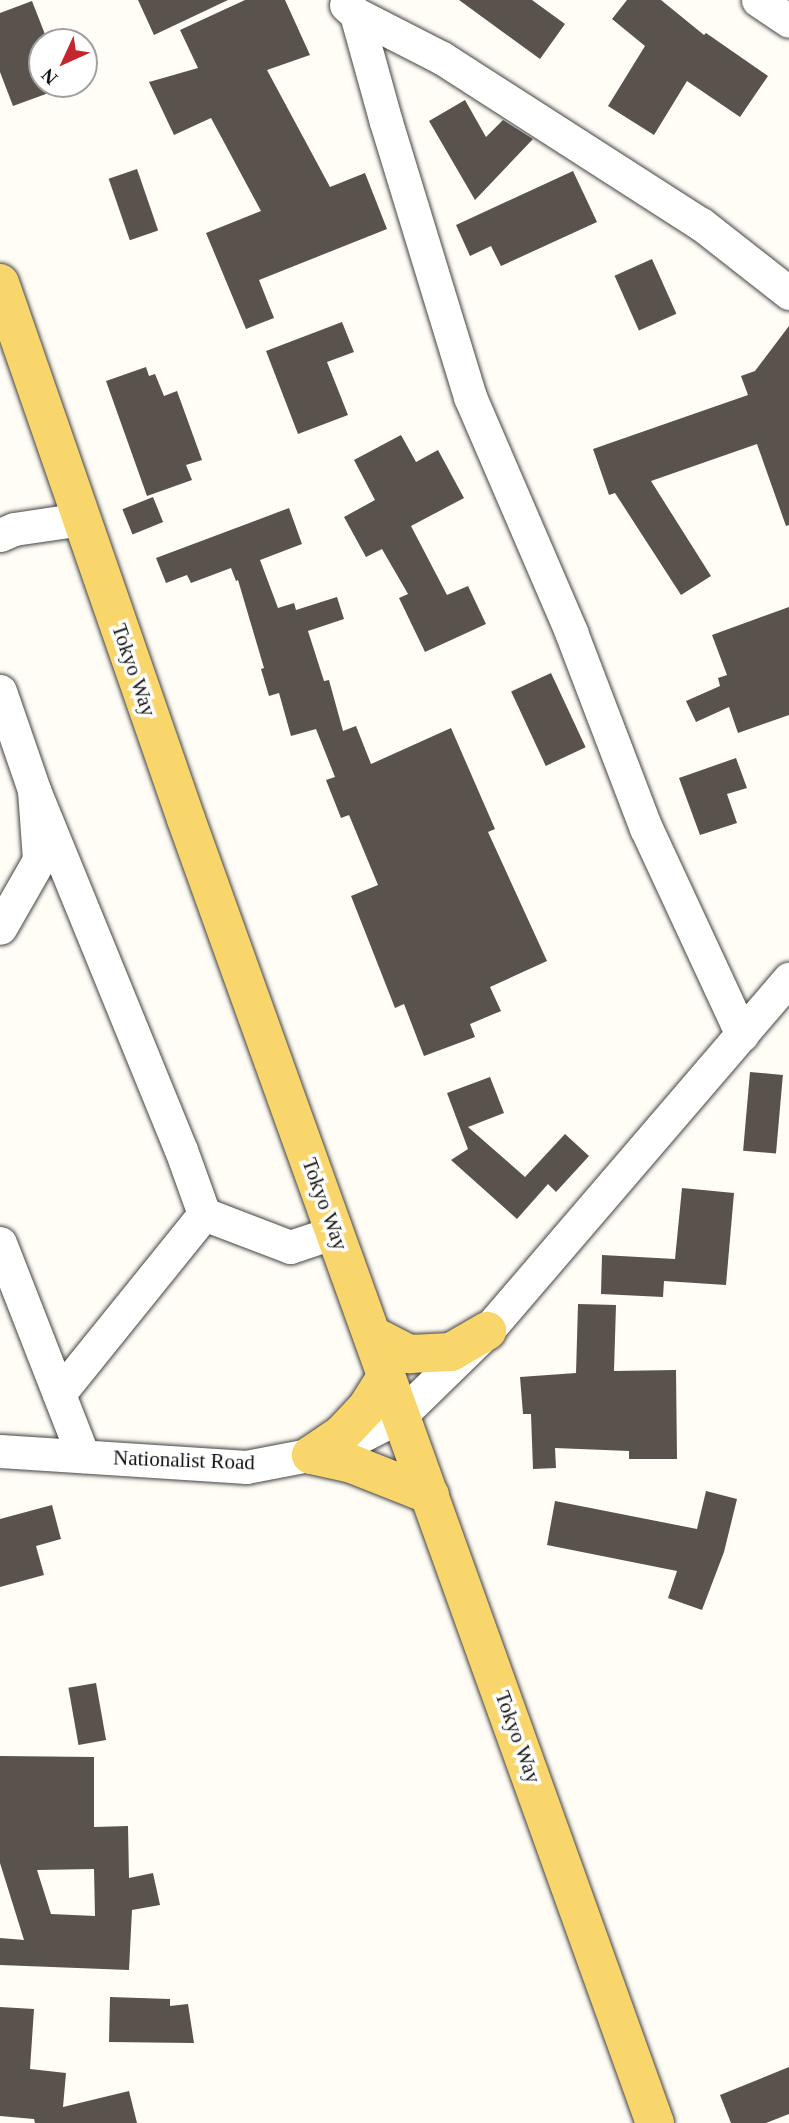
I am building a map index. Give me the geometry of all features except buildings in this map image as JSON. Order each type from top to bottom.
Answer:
[{"type":"main road","name":"Tokyo Way","points":[[0,283],[400,1416],[655,2123]]},
{"type":"main road","points":[[372,1335],[409,1353],[451,1352],[487,1331]]},
{"type":"main road","points":[[312,1455],[341,1435],[367,1407],[386,1376]]},
{"type":"main road","points":[[312,1455],[352,1464],[430,1495]]},
{"type":"street","points":[[758,0],[789,21]]},
{"type":"street","points":[[348,7],[443,58],[637,182],[701,224],[789,293]]},
{"type":"street","points":[[348,7],[470,397],[571,632],[646,828],[742,1035]]},
{"type":"street","points":[[0,535],[14,529],[82,519]]},
{"type":"street","points":[[0,691],[34,790],[181,1150],[204,1214],[290,1247],[335,1232]]},
{"type":"street","points":[[0,928],[39,860],[34,790]]},
{"type":"street","name":"Nationalist Road","points":[[0,1451],[246,1467],[334,1450],[400,1416],[487,1331],[789,979]]},
{"type":"street","points":[[59,1394],[204,1214]]},
{"type":"street","points":[[0,1242],[83,1456]]}]
